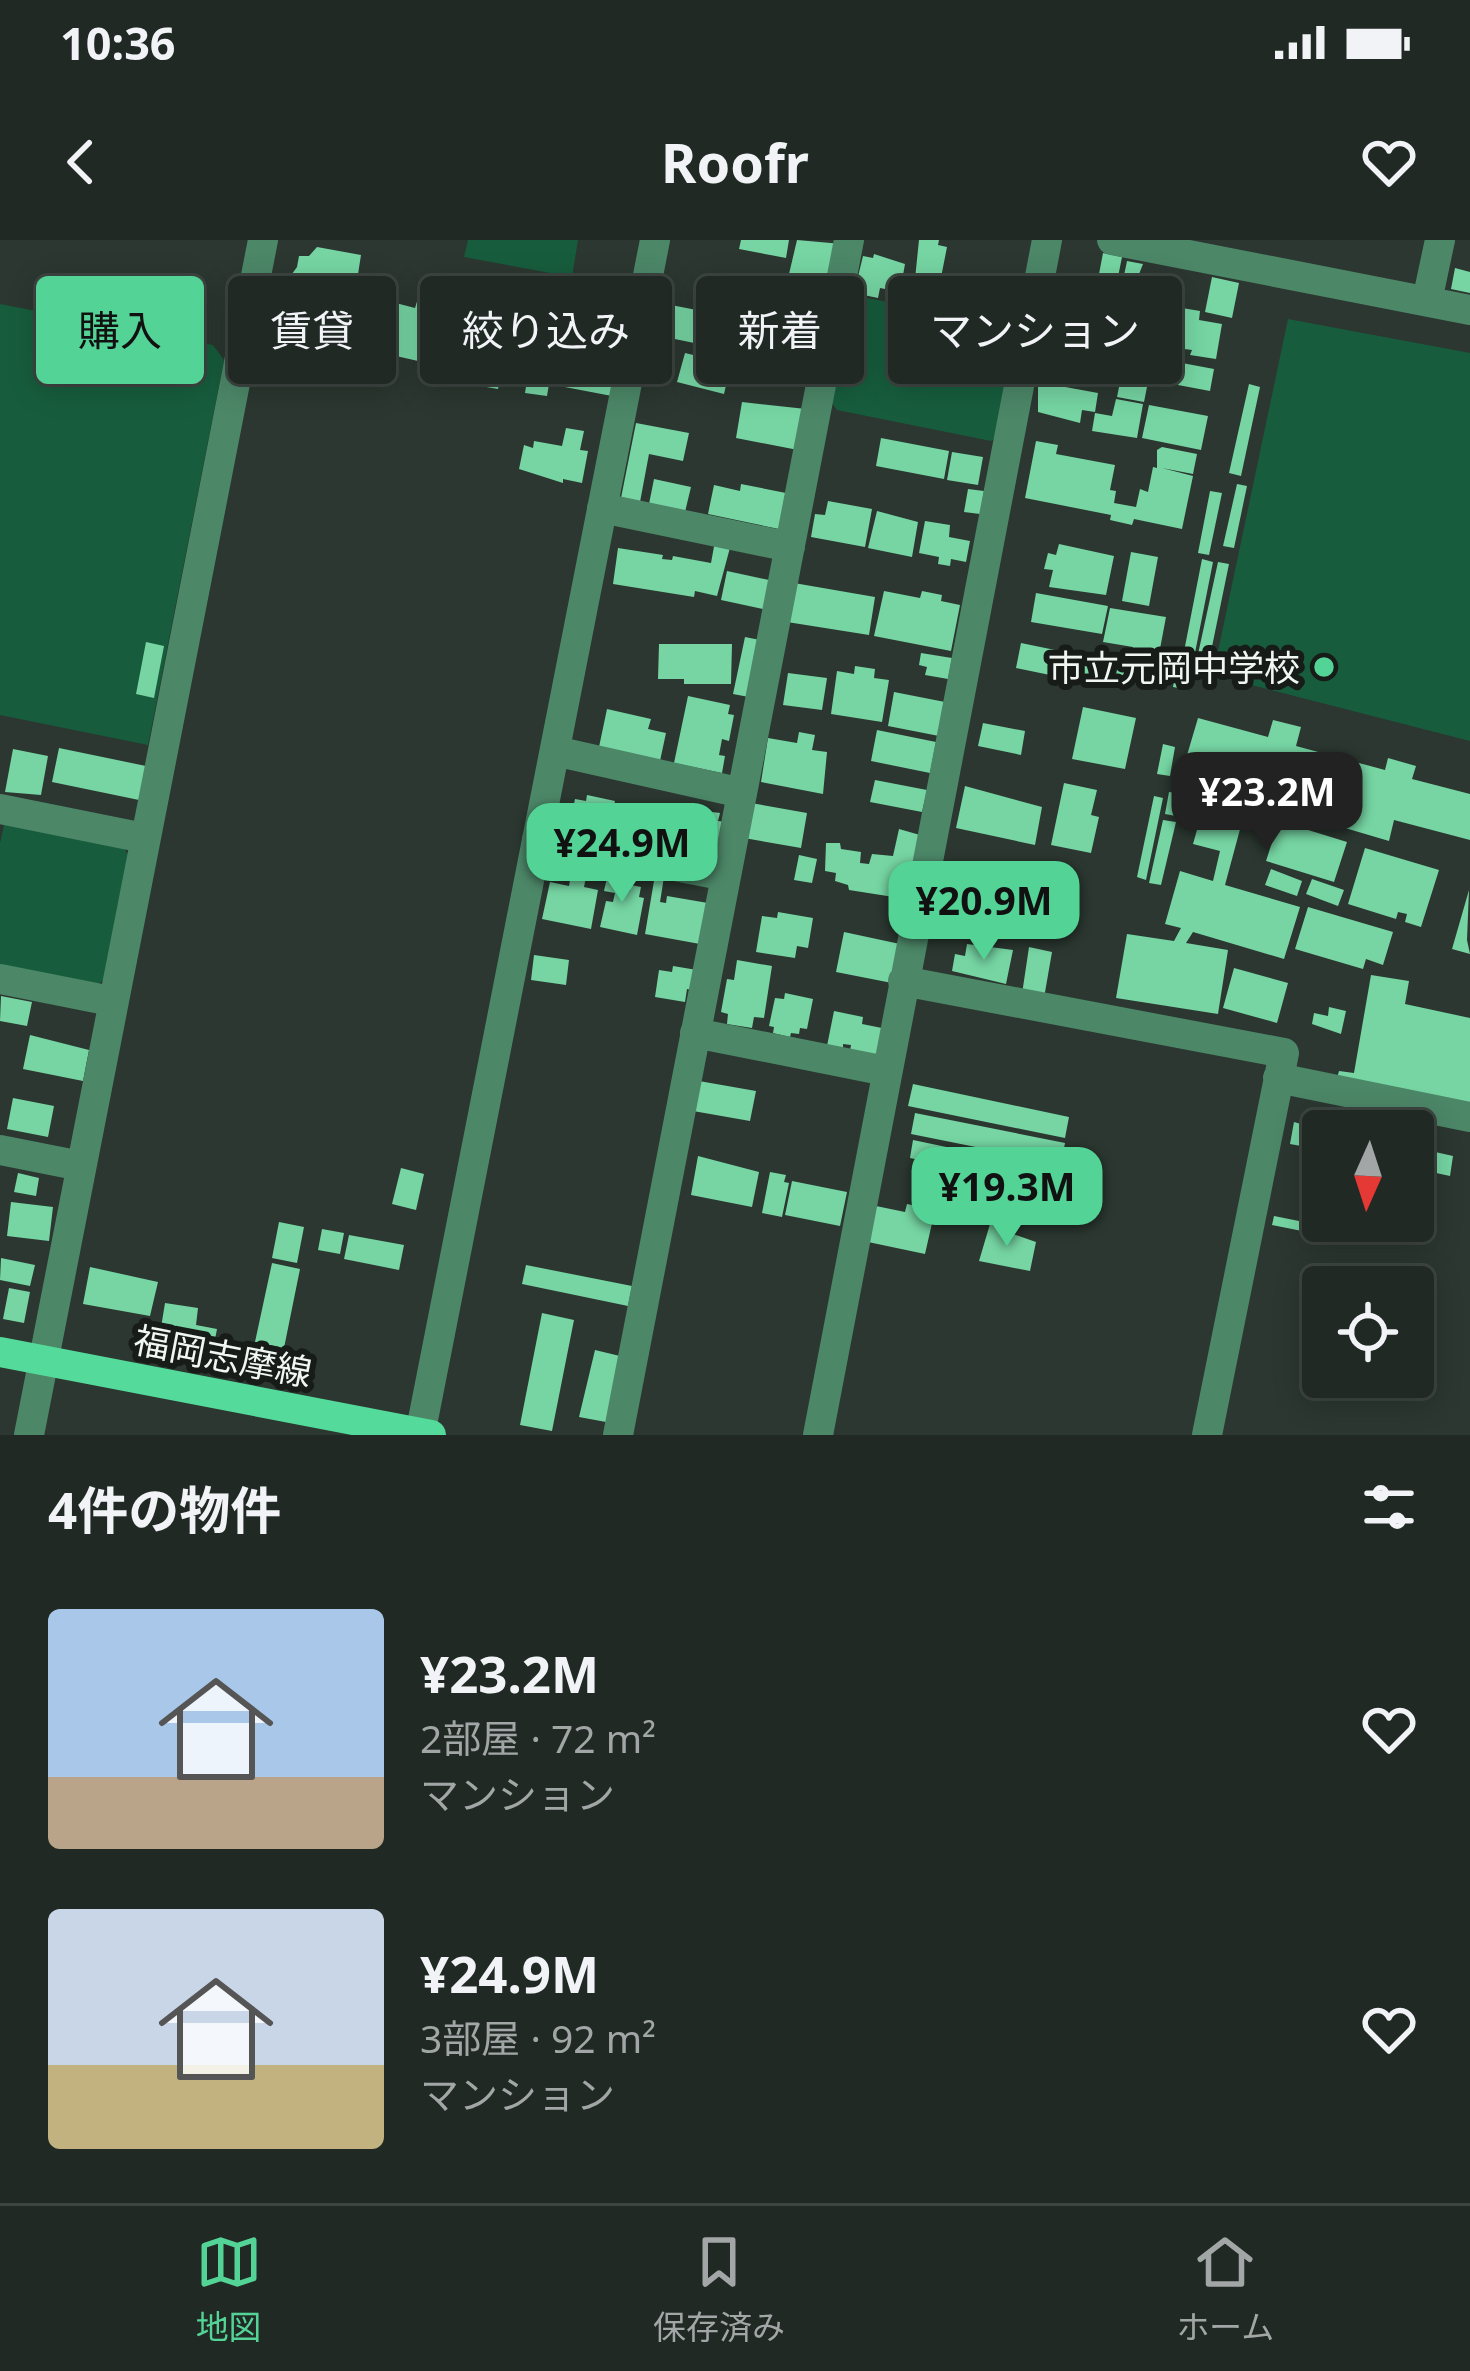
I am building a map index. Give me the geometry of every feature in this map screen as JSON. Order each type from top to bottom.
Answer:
[{"type":"main road","name":"福岡志摩線","points":[[0,1352],[424,1434]]},
{"type":"street","points":[[28,1435],[263,240]]},
{"type":"street","points":[[424,1434],[655,240]]},
{"type":"street","points":[[617,1435],[850,240]]},
{"type":"street","points":[[818,1435],[1047,240]]},
{"type":"street","points":[[1112,240],[1470,310]]},
{"type":"street","points":[[1427,301],[1440,240]]},
{"type":"street","points":[[602,508],[790,547]]},
{"type":"street","points":[[555,751],[742,793]]},
{"type":"street","points":[[0,809],[144,838]]},
{"type":"street","points":[[537,839],[726,876]]},
{"type":"street","points":[[0,979],[111,1000]]},
{"type":"street","points":[[903,981],[1284,1053],[1207,1435]]},
{"type":"street","points":[[695,1034],[886,1071]]},
{"type":"street","points":[[1278,1078],[1470,1117]]},
{"type":"street","points":[[0,1150],[81,1166]]},
{"type":"green space","points":[[468,240],[578,240],[572,276],[464,257]]},
{"type":"green space","points":[[864,298],[888,302],[888,384],[1010,384],[999,436],[991,441],[837,410],[830,401],[833,384],[864,384]]},
{"type":"green space","points":[[0,304],[36,311],[36,384],[204,384],[204,343],[213,345],[224,360],[148,745],[0,715]]},
{"type":"green space","points":[[1288,319],[1470,353],[1470,741],[1213,675]]},
{"type":"green space","points":[[5,821],[123,847],[131,859],[106,978],[96,986],[0,966],[0,843]]},
{"type":"building","points":[[741,240],[789,240],[786,258],[739,249]]},
{"type":"building","points":[[797,240],[842,244],[835,276],[789,274]]},
{"type":"building","points":[[919,240],[939,240],[938,245],[947,247],[941,276],[915,276]]},
{"type":"building","points":[[317,247],[361,255],[358,276],[290,276],[299,256],[309,256]]},
{"type":"building","points":[[1103,253],[1122,257],[1118,276],[1099,274]]},
{"type":"building","points":[[874,254],[905,264],[903,276],[888,276],[888,290],[880,288],[878,298],[864,295],[864,276],[858,276],[863,256],[873,258]]},
{"type":"building","points":[[1127,261],[1143,264],[1138,276],[1124,276]]},
{"type":"building","points":[[1455,268],[1470,272],[1470,293],[1451,289]]},
{"type":"building","points":[[1212,277],[1239,283],[1232,318],[1205,312]]},
{"type":"building","points":[[420,295],[420,361],[396,356],[396,303],[415,308]]},
{"type":"building","points":[[672,305],[696,310],[696,343],[672,338]]},
{"type":"building","points":[[1182,308],[1200,311],[1199,320],[1222,324],[1216,359],[1190,355],[1192,350],[1182,349]]},
{"type":"building","points":[[685,353],[696,356],[696,384],[726,384],[724,394],[677,382]]},
{"type":"building","points":[[1182,363],[1214,369],[1210,391],[1178,385],[1182,384]]},
{"type":"building","points":[[526,384],[549,384],[547,396],[525,393]]},
{"type":"building","points":[[549,384],[614,384],[612,396]]},
{"type":"building","points":[[1038,384],[1098,393],[1095,412],[1082,410],[1080,423],[1038,412]]},
{"type":"building","points":[[1120,384],[1148,384],[1144,402],[1117,397]]},
{"type":"building","points":[[1249,384],[1260,387],[1241,476],[1229,473]]},
{"type":"building","points":[[1116,399],[1143,404],[1137,438],[1092,431],[1095,413],[1112,416]]},
{"type":"building","points":[[742,402],[806,409],[798,450],[736,438]]},
{"type":"building","points":[[1149,405],[1208,416],[1201,450],[1142,438]]},
{"type":"building","points":[[636,423],[689,433],[683,461],[649,454],[640,502],[621,498]]},
{"type":"building","points":[[566,428],[584,431],[580,450],[588,451],[582,483],[563,479],[563,483],[519,469],[524,445],[533,448],[534,441],[562,446]]},
{"type":"building","points":[[881,438],[949,451],[944,479],[876,466]]},
{"type":"building","points":[[1036,441],[1058,445],[1056,454],[1115,465],[1110,490],[1116,491],[1114,503],[1136,507],[1140,489],[1148,492],[1153,467],[1157,468],[1157,450],[1197,454],[1193,474],[1162,468],[1193,476],[1182,529],[1134,519],[1132,525],[1110,520],[1111,515],[1025,498]]},
{"type":"building","points":[[952,452],[983,457],[978,485],[947,480]]},
{"type":"building","points":[[654,479],[691,487],[685,512],[649,504]]},
{"type":"building","points":[[741,484],[786,493],[779,529],[708,514],[714,485],[740,491]]},
{"type":"building","points":[[1237,484],[1247,486],[1234,548],[1223,546]]},
{"type":"building","points":[[968,489],[984,491],[980,514],[964,512]]},
{"type":"building","points":[[1210,491],[1222,493],[1209,555],[1198,553]]},
{"type":"building","points":[[828,501],[872,509],[865,547],[811,537],[815,514],[825,515]]},
{"type":"building","points":[[877,511],[918,522],[912,557],[868,548]]},
{"type":"building","points":[[925,521],[950,525],[949,537],[970,541],[966,562],[951,559],[950,566],[938,564],[939,557],[919,553]]},
{"type":"building","points":[[715,541],[731,544],[717,596],[695,591],[694,597],[613,584],[618,548],[663,555],[662,559],[673,556],[711,563]]},
{"type":"building","points":[[1059,544],[1114,556],[1106,595],[1049,587],[1053,570],[1044,569],[1048,553],[1056,555]]},
{"type":"building","points":[[1131,552],[1158,557],[1149,606],[1122,601]]},
{"type":"building","points":[[1202,559],[1213,562],[1192,668],[1188,667],[1184,689],[1173,687],[1177,666],[1181,667]]},
{"type":"building","points":[[1218,562],[1229,564],[1207,671],[1195,668]]},
{"type":"building","points":[[727,571],[769,580],[768,610],[721,600]]},
{"type":"building","points":[[794,583],[875,597],[869,635],[787,622]]},
{"type":"building","points":[[884,591],[920,598],[922,591],[960,605],[951,651],[874,636]]},
{"type":"building","points":[[1036,593],[1108,606],[1102,634],[1031,622]]},
{"type":"building","points":[[1110,608],[1166,617],[1153,686],[1115,680],[1119,660],[1130,662],[1133,647],[1103,642]]},
{"type":"building","points":[[745,637],[760,640],[749,697],[733,694]]},
{"type":"building","points":[[146,642],[164,646],[154,698],[136,694]]},
{"type":"building","points":[[1021,643],[1055,650],[1050,675],[1016,668]]},
{"type":"building","points":[[659,644],[732,644],[731,684],[658,679]]},
{"type":"building","points":[[1061,651],[1095,658],[1090,683],[1056,675]]},
{"type":"building","points":[[921,653],[952,658],[948,679],[925,675],[927,667],[919,665]]},
{"type":"building","points":[[855,666],[875,669],[874,678],[889,680],[882,722],[831,714],[837,671],[854,674]]},
{"type":"building","points":[[788,673],[827,678],[822,710],[783,705]]},
{"type":"building","points":[[894,692],[945,702],[939,736],[888,726]]},
{"type":"building","points":[[688,696],[730,705],[728,714],[734,715],[729,741],[722,739],[722,773],[674,763]]},
{"type":"building","points":[[1083,707],[1136,718],[1125,769],[1072,759]]},
{"type":"building","points":[[607,709],[651,719],[648,729],[666,733],[660,761],[599,747]]},
{"type":"building","points":[[1198,718],[1268,737],[1273,720],[1301,727],[1296,746],[1385,770],[1388,758],[1416,766],[1412,779],[1470,794],[1470,840],[1394,820],[1389,841],[1318,820],[1324,800],[1253,781],[1225,885],[1300,907],[1284,959],[1193,932],[1186,943],[1228,950],[1218,1014],[1116,998],[1127,934],[1174,941],[1181,928],[1165,924],[1180,871],[1213,881],[1220,851],[1193,844],[1212,777],[1240,785],[1241,778],[1185,762]]},
{"type":"building","points":[[983,723],[1025,731],[1021,755],[978,746]]},
{"type":"building","points":[[877,730],[936,742],[930,773],[871,761]]},
{"type":"building","points":[[799,732],[815,735],[812,750],[827,752],[823,794],[761,782],[768,738],[797,743]]},
{"type":"building","points":[[1163,744],[1175,747],[1170,776],[1157,774]]},
{"type":"building","points":[[59,748],[146,766],[139,800],[52,782]]},
{"type":"building","points":[[13,749],[48,756],[41,795],[5,792]]},
{"type":"building","points":[[875,780],[927,790],[922,812],[870,802]]},
{"type":"building","points":[[1064,783],[1097,790],[1091,815],[1099,817],[1091,853],[1051,845]]},
{"type":"building","points":[[965,786],[1042,807],[1035,845],[956,828]]},
{"type":"building","points":[[1169,792],[1185,794],[1181,817],[1165,814]]},
{"type":"building","points":[[587,795],[615,801],[606,840],[575,833],[576,828],[569,827],[575,799],[586,801]]},
{"type":"building","points":[[1154,796],[1163,798],[1146,880],[1137,877]]},
{"type":"building","points":[[751,803],[807,813],[801,848],[744,838]]},
{"type":"building","points":[[704,811],[720,813],[718,821],[725,822],[717,860],[668,847],[673,819],[680,820],[681,813],[703,817]]},
{"type":"building","points":[[1163,820],[1176,822],[1161,885],[1149,883]]},
{"type":"building","points":[[1279,821],[1347,842],[1334,882],[1266,861]]},
{"type":"building","points":[[899,829],[920,835],[912,877],[906,876],[900,898],[849,890],[848,885],[835,881],[836,873],[825,871],[826,843],[861,852],[860,863],[869,864],[872,854],[893,856]]},
{"type":"building","points":[[1365,848],[1439,870],[1421,927],[1405,922],[1407,914],[1398,912],[1396,919],[1348,904]]},
{"type":"building","points":[[799,855],[817,859],[812,883],[794,880]]},
{"type":"building","points":[[610,864],[624,867],[619,890],[641,887],[639,897],[644,898],[637,935],[600,927],[606,901],[613,902],[615,893],[604,891]]},
{"type":"building","points":[[1271,869],[1302,881],[1297,896],[1265,885]]},
{"type":"building","points":[[571,874],[586,877],[584,887],[598,890],[591,929],[542,919],[550,882],[569,886]]},
{"type":"building","points":[[655,875],[664,877],[660,902],[666,903],[667,896],[708,903],[700,944],[645,934]]},
{"type":"building","points":[[1312,879],[1344,890],[1338,906],[1306,894]]},
{"type":"building","points":[[1469,890],[1467,940],[1470,954],[1452,949]]},
{"type":"building","points":[[1308,907],[1393,932],[1383,965],[1366,959],[1363,969],[1295,949]]},
{"type":"building","points":[[778,912],[813,918],[808,948],[797,946],[795,958],[756,952],[762,916],[777,918]]},
{"type":"building","points":[[844,932],[900,944],[892,983],[836,972]]},
{"type":"building","points":[[967,944],[1013,950],[1006,984],[952,971],[955,954],[965,956]]},
{"type":"building","points":[[1029,947],[1052,952],[1044,998],[1022,994]]},
{"type":"building","points":[[534,955],[569,960],[566,985],[531,980]]},
{"type":"building","points":[[737,960],[772,966],[764,1018],[754,1017],[752,1028],[727,1024],[728,1014],[721,1012],[727,979],[734,980]]},
{"type":"building","points":[[673,966],[697,970],[685,1002],[655,997],[659,970],[672,972]]},
{"type":"building","points":[[1234,968],[1288,983],[1277,1023],[1223,1008]]},
{"type":"building","points":[[1371,975],[1409,981],[1405,1004],[1470,1018],[1470,1108],[1337,1078],[1339,1071],[1354,1073]]},
{"type":"building","points":[[785,993],[813,999],[807,1029],[800,1028],[799,1034],[790,1037],[773,1033],[774,1027],[769,1026],[775,998],[784,999]]},
{"type":"building","points":[[1,996],[32,1002],[27,1026],[0,1021]]},
{"type":"building","points":[[1329,1007],[1346,1011],[1341,1034],[1312,1024],[1314,1013],[1328,1016]]},
{"type":"building","points":[[834,1011],[863,1017],[862,1024],[882,1028],[879,1059],[850,1051],[851,1045],[843,1044],[843,1049],[827,1046]]},
{"type":"building","points":[[30,1035],[89,1050],[83,1081],[23,1069]]},
{"type":"building","points":[[699,1081],[756,1091],[750,1121],[693,1111]]},
{"type":"building","points":[[913,1084],[1069,1117],[1065,1138],[908,1106]]},
{"type":"building","points":[[13,1098],[54,1106],[48,1137],[7,1129]]},
{"type":"building","points":[[915,1113],[1065,1143],[1061,1164],[911,1134]]},
{"type":"building","points":[[1302,1118],[1302,1146],[1290,1144],[1294,1122],[1301,1124]]},
{"type":"building","points":[[913,1140],[1061,1171],[1057,1189],[910,1158]]},
{"type":"building","points":[[1434,1152],[1453,1156],[1450,1176],[1434,1173]]},
{"type":"building","points":[[698,1156],[759,1172],[752,1207],[691,1195]]},
{"type":"building","points":[[401,1168],[424,1174],[416,1210],[392,1204]]},
{"type":"building","points":[[770,1172],[786,1175],[784,1182],[789,1183],[782,1217],[762,1213]]},
{"type":"building","points":[[18,1173],[39,1178],[36,1196],[14,1192]]},
{"type":"building","points":[[792,1181],[847,1192],[840,1226],[785,1215]]},
{"type":"building","points":[[11,1202],[53,1207],[49,1241],[7,1236]]},
{"type":"building","points":[[907,1204],[935,1210],[925,1254],[868,1242],[876,1206],[905,1212]]},
{"type":"building","points":[[1274,1216],[1302,1222],[1302,1231],[1272,1225]]},
{"type":"building","points":[[279,1222],[304,1227],[297,1263],[272,1258]]},
{"type":"building","points":[[990,1224],[1008,1227],[1007,1232],[1036,1242],[1030,1271],[979,1261]]},
{"type":"building","points":[[322,1229],[344,1233],[340,1254],[318,1250]]},
{"type":"building","points":[[349,1235],[404,1245],[399,1270],[344,1259]]},
{"type":"building","points":[[1,1258],[35,1265],[30,1286],[0,1280]]},
{"type":"building","points":[[272,1263],[300,1269],[284,1348],[255,1342]]},
{"type":"building","points":[[526,1265],[632,1286],[628,1306],[522,1284]]},
{"type":"building","points":[[90,1267],[158,1282],[150,1316],[83,1304]]},
{"type":"building","points":[[9,1288],[30,1292],[24,1323],[3,1319]]},
{"type":"building","points":[[165,1303],[198,1308],[196,1325],[217,1329],[212,1355],[168,1348],[167,1354],[157,1352]]},
{"type":"building","points":[[542,1313],[574,1320],[552,1431],[520,1425]]},
{"type":"building","points":[[595,1350],[620,1356],[606,1422],[579,1417]]},
{"type":"place","name":"市立元岡中学校","points":[[1324,667]]}]
